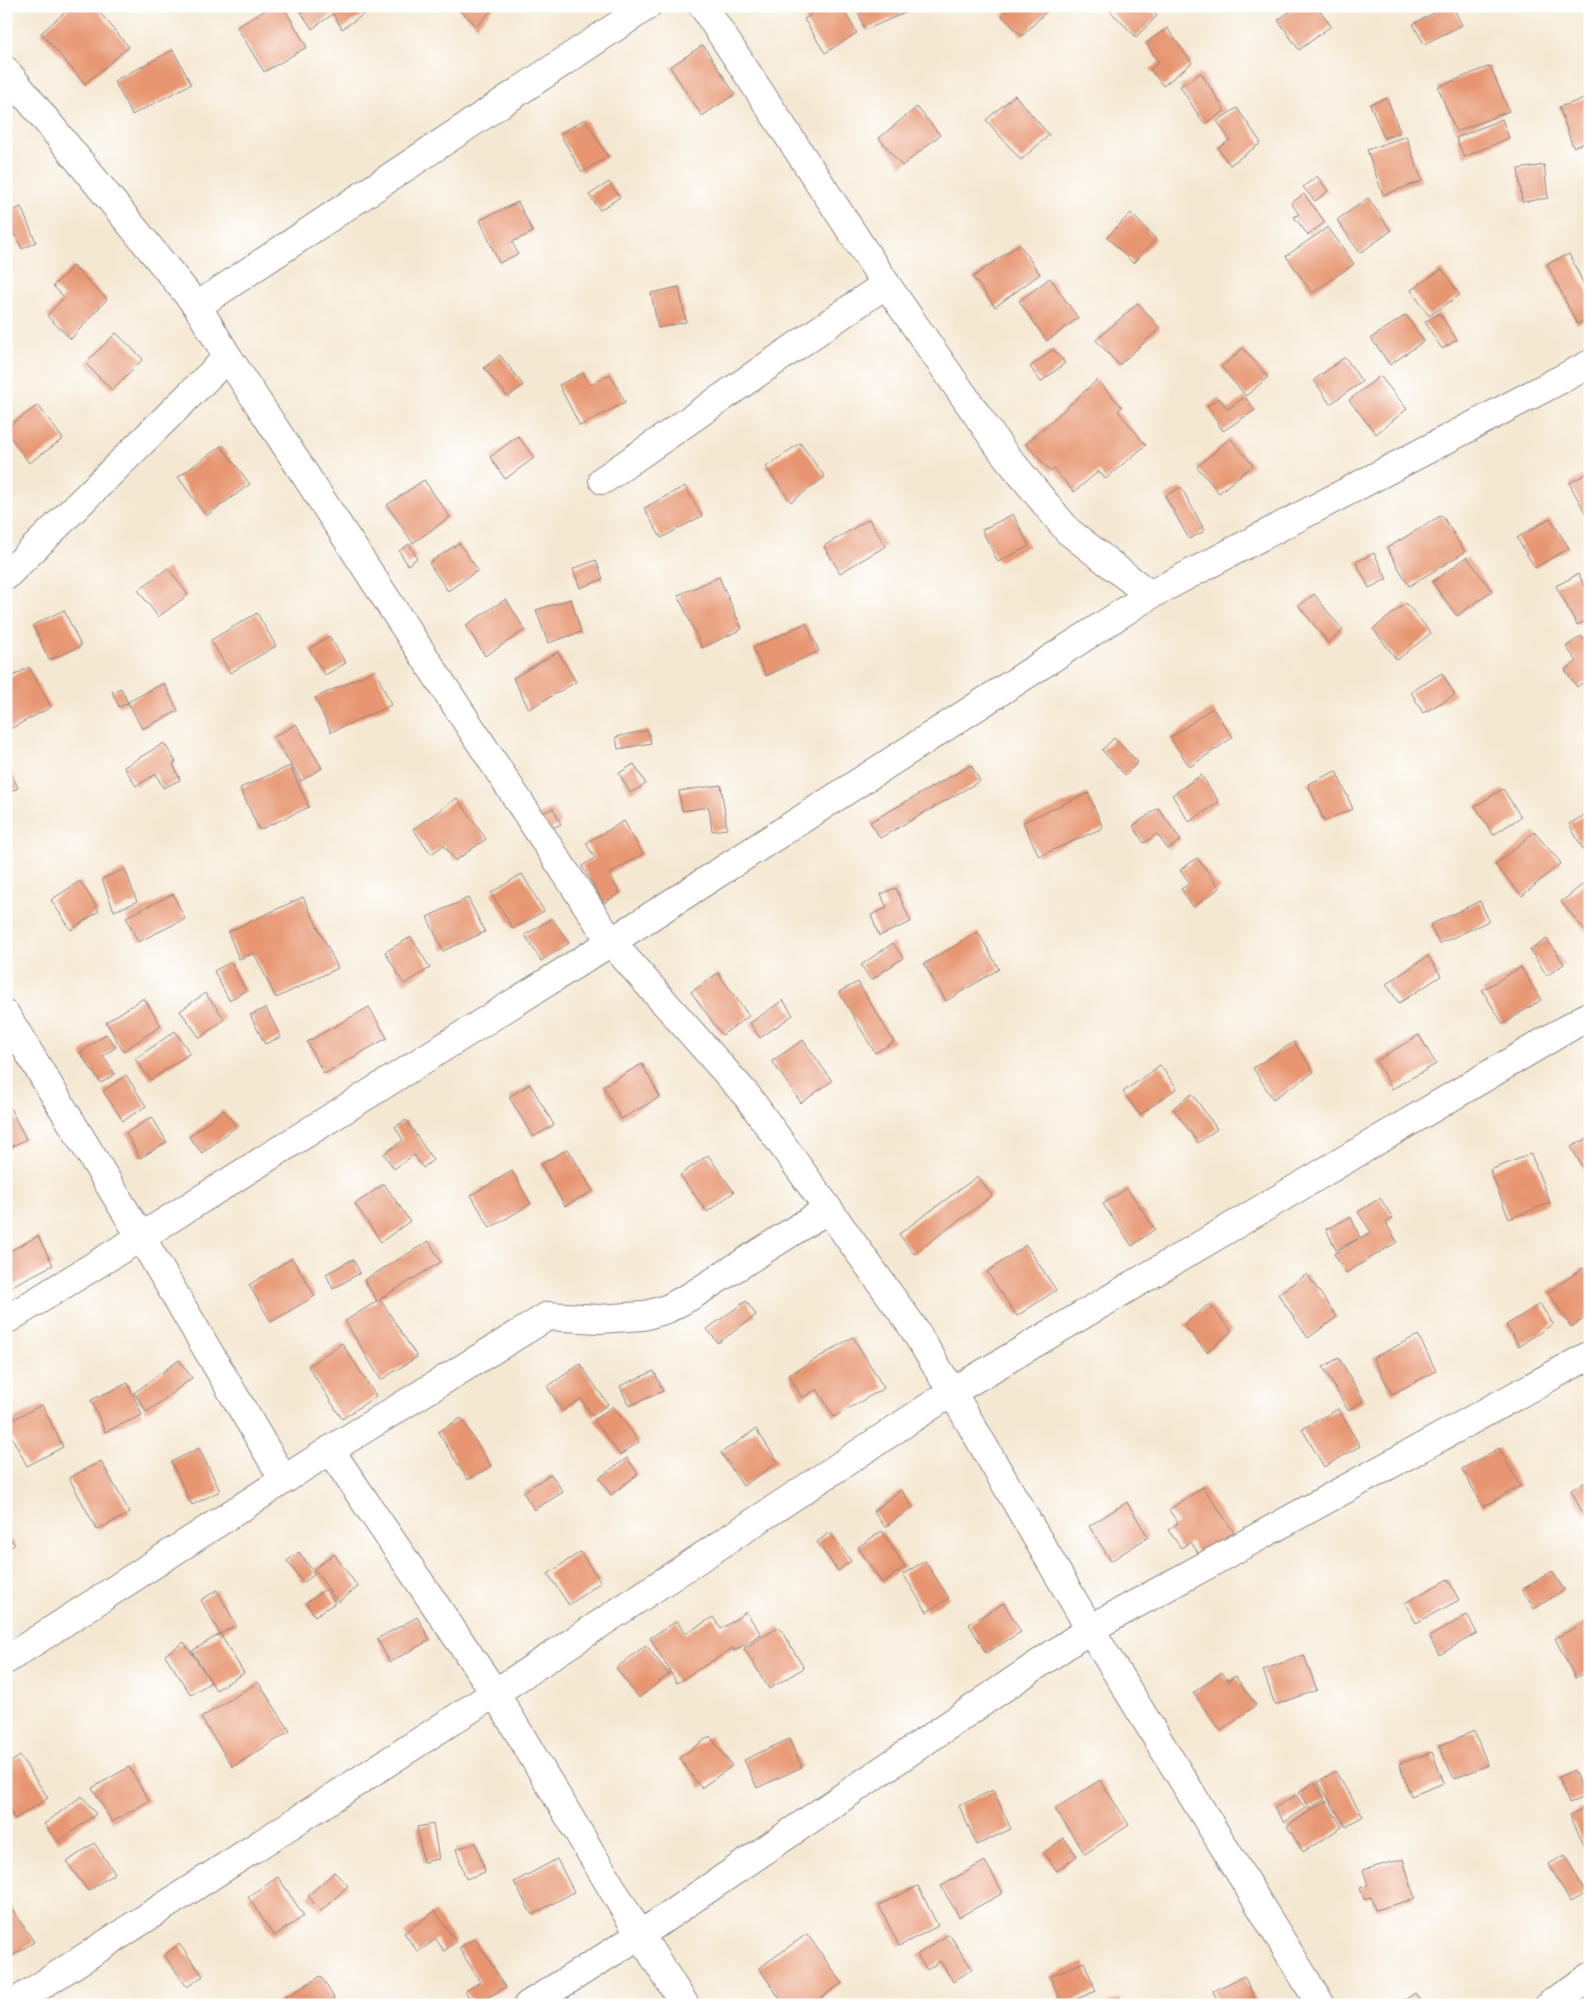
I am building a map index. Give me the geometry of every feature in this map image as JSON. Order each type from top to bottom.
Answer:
[{"type":"street","points":[[197,306],[647,6]]},
{"type":"street","points":[[703,6],[886,284],[1003,452],[1068,531],[1150,595]]},
{"type":"street","points":[[6,71],[197,306],[228,357],[612,942],[748,1098],[912,1326],[1090,1629],[1321,2005]]},
{"type":"street","points":[[603,480],[886,284]]},
{"type":"street","points":[[6,576],[228,357]]},
{"type":"street","points":[[6,1320],[141,1238],[612,942],[1150,595],[1590,364]]},
{"type":"street","points":[[6,1015],[284,1480]]},
{"type":"street","points":[[11,2005],[495,1693],[952,1392],[1590,1015]]},
{"type":"street","points":[[6,1660],[330,1450],[548,1316],[598,1319],[643,1316],[667,1309],[691,1296],[828,1209]]},
{"type":"street","points":[[528,2005],[640,1935],[1090,1629],[1590,1355]]},
{"type":"street","points":[[330,1450],[495,1693],[640,1935],[685,2005]]},
{"type":"street","points":[[1549,2005],[1590,1977]]},
{"type":"building","points":[[72,6],[94,6],[129,47],[85,84],[41,33]]},
{"type":"building","points":[[272,6],[283,6],[307,47],[264,72],[237,27]]},
{"type":"building","points":[[297,6],[367,6],[370,10],[342,29],[333,14],[312,29]]},
{"type":"building","points":[[455,6],[495,6],[477,26]]},
{"type":"building","points":[[806,6],[841,6],[857,33],[825,53],[804,19],[811,15]]},
{"type":"building","points":[[856,6],[908,6],[909,11],[865,30]]},
{"type":"building","points":[[1011,6],[1052,6],[1022,36],[1002,16]]},
{"type":"building","points":[[1108,6],[1148,6],[1157,16],[1136,37],[1107,8]]},
{"type":"building","points":[[1298,6],[1317,6],[1331,26],[1299,50],[1278,20]]},
{"type":"building","points":[[1447,6],[1452,6],[1462,25],[1424,44],[1413,24]]},
{"type":"building","points":[[1167,28],[1192,63],[1163,86],[1150,69],[1159,62],[1146,43]]},
{"type":"building","points":[[703,45],[735,94],[702,116],[670,67]]},
{"type":"building","points":[[173,50],[191,84],[132,115],[114,81]]},
{"type":"building","points":[[1490,66],[1509,111],[1456,132],[1438,87]]},
{"type":"building","points":[[1201,73],[1225,111],[1204,124],[1180,86]]},
{"type":"building","points":[[1015,95],[1049,135],[1021,160],[986,120]]},
{"type":"building","points":[[1590,97],[1590,141],[1573,147],[1559,107]]},
{"type":"building","points":[[1387,98],[1400,132],[1384,138],[1370,104]]},
{"type":"building","points":[[917,107],[940,135],[902,166],[879,138]]},
{"type":"building","points":[[1237,108],[1261,143],[1230,165],[1218,148],[1230,140],[1217,121]]},
{"type":"building","points":[[585,119],[608,157],[582,172],[560,134]]},
{"type":"building","points":[[1502,119],[1509,138],[1464,157],[1456,138]]},
{"type":"building","points":[[6,123],[12,134],[6,137]]},
{"type":"building","points":[[1406,136],[1422,181],[1383,195],[1367,150]]},
{"type":"building","points":[[1544,165],[1548,198],[1522,202],[1518,169]]},
{"type":"building","points":[[1317,176],[1328,191],[1315,201],[1303,187]]},
{"type":"building","points":[[609,182],[620,197],[600,210],[589,195]]},
{"type":"building","points":[[1304,194],[1325,222],[1308,235],[1294,217],[1299,214],[1291,203]]},
{"type":"building","points":[[1368,198],[1391,231],[1360,253],[1337,220]]},
{"type":"building","points":[[518,202],[533,232],[512,242],[518,254],[499,263],[480,220]]},
{"type":"building","points":[[21,207],[36,242],[22,249],[15,235],[6,239],[6,214]]},
{"type":"building","points":[[1131,213],[1156,239],[1133,263],[1107,237]]},
{"type":"building","points":[[1328,227],[1354,264],[1312,293],[1286,256]]},
{"type":"building","points":[[1019,244],[1040,274],[995,307],[973,277]]},
{"type":"building","points":[[1569,254],[1590,297],[1590,318],[1577,324],[1547,264]]},
{"type":"building","points":[[73,266],[107,299],[71,339],[47,316],[64,297],[53,286]]},
{"type":"building","points":[[1442,269],[1460,295],[1429,316],[1411,290]]},
{"type":"building","points":[[1050,278],[1078,318],[1047,341],[1019,301]]},
{"type":"building","points":[[679,287],[686,322],[658,328],[651,293]]},
{"type":"building","points":[[1138,303],[1160,328],[1119,365],[1096,340]]},
{"type":"building","points":[[1439,313],[1457,340],[1442,349],[1425,322]]},
{"type":"building","points":[[1406,315],[1424,341],[1390,365],[1371,338]]},
{"type":"building","points":[[116,333],[143,359],[112,390],[85,363]]},
{"type":"building","points":[[1243,348],[1268,377],[1246,396],[1221,367]]},
{"type":"building","points":[[1053,349],[1065,363],[1041,382],[1030,367]]},
{"type":"building","points":[[500,355],[523,385],[508,397],[484,368]]},
{"type":"building","points":[[1345,357],[1362,382],[1330,404],[1314,380]]},
{"type":"building","points":[[583,373],[590,385],[610,374],[625,402],[580,426],[559,385]]},
{"type":"building","points":[[1380,376],[1407,409],[1376,434],[1349,400]]},
{"type":"building","points":[[1097,380],[1122,407],[1118,411],[1146,445],[1105,479],[1099,471],[1074,492],[1054,469],[1051,472],[1026,444]]},
{"type":"building","points":[[1245,397],[1255,410],[1223,431],[1207,406],[1219,398],[1228,409]]},
{"type":"building","points":[[38,405],[63,439],[29,463],[6,431],[6,428]]},
{"type":"building","points":[[518,436],[534,458],[505,479],[490,457]]},
{"type":"building","points":[[1230,438],[1253,465],[1219,493],[1197,467]]},
{"type":"building","points":[[800,443],[825,477],[791,502],[766,467]]},
{"type":"building","points":[[221,446],[250,484],[206,516],[178,477]]},
{"type":"building","points":[[1590,472],[1590,511],[1586,514],[1569,483]]},
{"type":"building","points":[[424,480],[450,517],[413,543],[387,505]]},
{"type":"building","points":[[685,486],[702,516],[661,538],[644,508]]},
{"type":"building","points":[[1181,487],[1205,531],[1189,539],[1165,496]]},
{"type":"building","points":[[1013,514],[1029,546],[998,562],[982,530]]},
{"type":"building","points":[[1442,515],[1465,552],[1409,586],[1387,548]]},
{"type":"building","points":[[1550,518],[1569,548],[1535,568],[1517,538]]},
{"type":"building","points":[[869,519],[886,546],[840,573],[824,546]]},
{"type":"building","points":[[459,543],[478,570],[448,591],[429,563]]},
{"type":"building","points":[[409,544],[417,558],[408,565],[399,551]]},
{"type":"building","points":[[1374,553],[1387,579],[1369,588],[1356,562]]},
{"type":"building","points":[[1467,557],[1492,591],[1457,616],[1432,582]]},
{"type":"building","points":[[596,560],[603,579],[580,588],[573,569]]},
{"type":"building","points":[[168,568],[188,595],[158,617],[138,590]]},
{"type":"building","points":[[1578,574],[1590,595],[1590,619],[1577,625],[1556,586]]},
{"type":"building","points":[[719,577],[742,629],[702,648],[678,595]]},
{"type":"building","points":[[1314,594],[1343,631],[1328,643],[1299,606]]},
{"type":"building","points":[[506,599],[525,630],[485,656],[466,625]]},
{"type":"building","points":[[571,599],[581,632],[548,643],[536,610]]},
{"type":"building","points":[[1406,603],[1431,633],[1397,660],[1373,629]]},
{"type":"building","points":[[64,610],[81,646],[49,660],[33,625]]},
{"type":"building","points":[[257,613],[276,646],[230,673],[211,640]]},
{"type":"building","points":[[806,623],[819,651],[766,676],[753,648]]},
{"type":"building","points":[[329,636],[346,663],[325,675],[309,649]]},
{"type":"building","points":[[1581,636],[1590,647],[1590,677],[1577,687],[1565,670],[1577,661],[1566,647]]},
{"type":"building","points":[[558,652],[576,682],[529,709],[513,678]]},
{"type":"building","points":[[29,667],[51,707],[10,729],[6,723],[6,680]]},
{"type":"building","points":[[375,670],[391,705],[331,732],[315,698]]},
{"type":"building","points":[[1442,673],[1455,695],[1423,713],[1411,692]]},
{"type":"building","points":[[164,683],[178,711],[142,729],[128,702]]},
{"type":"building","points":[[121,688],[128,703],[119,707],[112,692]]},
{"type":"building","points":[[1212,708],[1233,737],[1190,767],[1170,738]]},
{"type":"building","points":[[296,724],[322,768],[301,781],[274,737]]},
{"type":"building","points":[[648,730],[651,743],[618,749],[616,737]]},
{"type":"building","points":[[1114,738],[1138,762],[1125,775],[1102,750]]},
{"type":"building","points":[[164,743],[176,762],[173,764],[180,780],[163,788],[156,774],[136,786],[124,767]]},
{"type":"building","points":[[6,761],[18,788],[6,793]]},
{"type":"building","points":[[634,764],[646,784],[630,793],[619,773]]},
{"type":"building","points":[[971,765],[980,781],[880,838],[870,822]]},
{"type":"building","points":[[290,766],[309,807],[259,830],[240,788]]},
{"type":"building","points":[[1336,771],[1353,809],[1324,821],[1308,784]]},
{"type":"building","points":[[1201,775],[1219,802],[1189,822],[1172,795]]},
{"type":"building","points":[[721,785],[727,829],[712,831],[709,807],[682,811],[679,791]]},
{"type":"building","points":[[1503,789],[1521,817],[1493,835],[1475,806]]},
{"type":"building","points":[[1088,793],[1103,828],[1039,856],[1023,822]]},
{"type":"building","points":[[457,798],[486,839],[455,861],[444,845],[431,854],[413,829]]},
{"type":"building","points":[[553,808],[561,824],[545,832],[537,816]]},
{"type":"building","points":[[1158,808],[1181,840],[1168,849],[1157,834],[1144,843],[1133,826]]},
{"type":"building","points":[[1590,812],[1590,857],[1588,858],[1569,824]]},
{"type":"building","points":[[624,821],[643,854],[609,874],[620,893],[604,903],[582,866],[595,858],[586,843]]},
{"type":"building","points":[[1534,832],[1561,863],[1522,896],[1495,865]]},
{"type":"building","points":[[1197,858],[1220,888],[1193,907],[1181,889],[1190,883],[1180,870]]},
{"type":"building","points":[[125,869],[137,902],[114,911],[102,879]]},
{"type":"building","points":[[522,874],[544,911],[513,929],[491,893]]},
{"type":"building","points":[[80,881],[99,911],[71,930],[51,900]]},
{"type":"building","points":[[1587,881],[1590,884],[1590,936],[1561,902]]},
{"type":"building","points":[[896,888],[911,922],[879,936],[871,915],[887,908],[881,894]]},
{"type":"building","points":[[173,894],[185,919],[138,942],[126,917]]},
{"type":"building","points":[[303,897],[338,968],[276,998],[254,953],[239,959],[228,932]]},
{"type":"building","points":[[468,898],[485,932],[443,951],[427,917]]},
{"type":"building","points":[[1480,901],[1489,921],[1439,944],[1430,925]]},
{"type":"building","points":[[552,918],[569,943],[541,961],[525,935]]},
{"type":"building","points":[[978,932],[999,969],[946,1001],[924,964]]},
{"type":"building","points":[[411,937],[430,968],[404,984],[385,952]]},
{"type":"building","points":[[1547,939],[1564,964],[1547,976],[1530,950]]},
{"type":"building","points":[[893,943],[903,958],[871,980],[861,965]]},
{"type":"building","points":[[1428,956],[1441,976],[1399,1003],[1386,984]]},
{"type":"building","points":[[231,962],[246,991],[229,1000],[214,971]]},
{"type":"building","points":[[1521,967],[1541,1000],[1503,1024],[1482,990]]},
{"type":"building","points":[[718,973],[749,1016],[722,1035],[691,992]]},
{"type":"building","points":[[858,982],[894,1042],[875,1053],[839,992]]},
{"type":"building","points":[[205,993],[225,1019],[200,1038],[180,1011]]},
{"type":"building","points":[[144,998],[161,1026],[123,1051],[106,1022]]},
{"type":"building","points":[[783,1000],[793,1015],[760,1038],[750,1023]]},
{"type":"building","points":[[369,1007],[387,1038],[324,1074],[307,1042]]},
{"type":"building","points":[[266,1008],[281,1037],[265,1044],[250,1015]]},
{"type":"building","points":[[175,1031],[190,1053],[151,1080],[135,1059]]},
{"type":"building","points":[[106,1034],[116,1047],[103,1056],[115,1074],[101,1083],[80,1053]]},
{"type":"building","points":[[1419,1035],[1436,1064],[1392,1089],[1376,1061]]},
{"type":"building","points":[[803,1040],[832,1081],[801,1103],[772,1061]]},
{"type":"building","points":[[1294,1042],[1314,1072],[1273,1099],[1253,1068]]},
{"type":"building","points":[[642,1064],[660,1097],[621,1119],[603,1086]]},
{"type":"building","points":[[1160,1065],[1177,1088],[1140,1115],[1123,1092]]},
{"type":"building","points":[[126,1075],[146,1106],[123,1121],[103,1091]]},
{"type":"building","points":[[530,1084],[554,1125],[533,1137],[509,1097]]},
{"type":"building","points":[[1192,1094],[1217,1129],[1198,1143],[1173,1108]]},
{"type":"building","points":[[9,1106],[26,1139],[6,1150],[6,1108]]},
{"type":"building","points":[[223,1110],[237,1126],[202,1153],[189,1137]]},
{"type":"building","points":[[152,1117],[167,1142],[140,1158],[126,1133]]},
{"type":"building","points":[[406,1120],[433,1160],[423,1168],[414,1155],[394,1169],[384,1154],[403,1140],[395,1127]]},
{"type":"building","points":[[1590,1137],[1590,1180],[1571,1147]]},
{"type":"building","points":[[568,1149],[593,1191],[565,1206],[541,1164]]},
{"type":"building","points":[[1531,1154],[1550,1203],[1509,1219],[1490,1170]]},
{"type":"building","points":[[708,1155],[734,1192],[707,1212],[680,1175]]},
{"type":"building","points":[[512,1171],[531,1204],[490,1228],[471,1195]]},
{"type":"building","points":[[978,1176],[992,1196],[914,1254],[899,1234]]},
{"type":"building","points":[[384,1184],[410,1221],[381,1242],[355,1204]]},
{"type":"building","points":[[1127,1188],[1155,1229],[1132,1246],[1103,1204]]},
{"type":"building","points":[[1380,1198],[1393,1218],[1386,1223],[1397,1242],[1346,1273],[1334,1254],[1358,1239],[1336,1250],[1326,1229],[1351,1217],[1360,1238],[1371,1232],[1358,1212]]},
{"type":"building","points":[[38,1236],[53,1265],[6,1289],[6,1253]]},
{"type":"building","points":[[429,1241],[441,1262],[380,1299],[417,1357],[381,1380],[345,1321],[377,1301],[364,1280]]},
{"type":"building","points":[[1026,1245],[1056,1290],[1017,1316],[987,1272]]},
{"type":"building","points":[[292,1258],[315,1296],[271,1322],[249,1285]]},
{"type":"building","points":[[353,1259],[360,1273],[333,1289],[326,1274]]},
{"type":"building","points":[[1583,1268],[1590,1279],[1590,1315],[1571,1327],[1548,1292]]},
{"type":"building","points":[[1307,1274],[1337,1317],[1308,1338],[1278,1294]]},
{"type":"building","points":[[746,1301],[756,1315],[718,1343],[707,1329]]},
{"type":"building","points":[[1209,1304],[1232,1331],[1207,1352],[1184,1325]]},
{"type":"building","points":[[1540,1304],[1553,1324],[1519,1346],[1506,1325]]},
{"type":"building","points":[[1418,1335],[1436,1371],[1392,1394],[1373,1358]]},
{"type":"building","points":[[853,1337],[884,1388],[834,1417],[817,1389],[802,1398],[789,1375]]},
{"type":"building","points":[[342,1343],[376,1396],[342,1419],[308,1366]]},
{"type":"building","points":[[1339,1358],[1364,1401],[1348,1410],[1323,1367]]},
{"type":"building","points":[[179,1360],[192,1378],[147,1412],[134,1393]]},
{"type":"building","points":[[580,1364],[608,1404],[592,1416],[581,1399],[563,1411],[547,1387]]},
{"type":"building","points":[[654,1371],[663,1391],[629,1406],[620,1386]]},
{"type":"building","points":[[128,1383],[142,1415],[105,1432],[91,1400]]},
{"type":"building","points":[[42,1405],[63,1447],[27,1466],[6,1423]]},
{"type":"building","points":[[613,1406],[639,1442],[620,1455],[594,1420]]},
{"type":"building","points":[[1338,1409],[1360,1446],[1324,1467],[1302,1429]]},
{"type":"building","points":[[461,1418],[491,1466],[468,1480],[438,1432]]},
{"type":"building","points":[[756,1429],[778,1462],[743,1486],[721,1453]]},
{"type":"building","points":[[199,1448],[220,1491],[192,1505],[171,1462]]},
{"type":"building","points":[[1499,1448],[1520,1486],[1483,1507],[1462,1469]]},
{"type":"building","points":[[627,1458],[638,1474],[611,1495],[599,1478]]},
{"type":"building","points":[[101,1461],[130,1513],[97,1530],[69,1478]]},
{"type":"building","points":[[551,1474],[563,1492],[534,1510],[523,1492]]},
{"type":"building","points":[[1590,1480],[1590,1513],[1584,1516],[1571,1490]]},
{"type":"building","points":[[1203,1487],[1234,1532],[1200,1556],[1191,1542],[1181,1548],[1168,1530],[1178,1523],[1169,1510]]},
{"type":"building","points":[[901,1490],[913,1507],[885,1527],[873,1511]]},
{"type":"building","points":[[1127,1502],[1148,1537],[1111,1561],[1089,1526]]},
{"type":"building","points":[[882,1531],[905,1567],[882,1583],[858,1547]]},
{"type":"building","points":[[830,1532],[851,1561],[838,1571],[817,1542]]},
{"type":"building","points":[[6,1535],[15,1544],[6,1552]]},
{"type":"building","points":[[299,1552],[315,1574],[303,1583],[287,1561]]},
{"type":"building","points":[[580,1552],[601,1582],[569,1605],[548,1574]]},
{"type":"building","points":[[334,1554],[358,1587],[338,1602],[314,1569]]},
{"type":"building","points":[[925,1561],[949,1598],[927,1612],[903,1574]]},
{"type":"building","points":[[1552,1571],[1564,1590],[1534,1609],[1522,1590]]},
{"type":"building","points":[[1448,1579],[1459,1600],[1416,1623],[1405,1603]]},
{"type":"building","points":[[326,1589],[335,1603],[315,1616],[306,1603]]},
{"type":"building","points":[[217,1590],[236,1625],[220,1634],[201,1600]]},
{"type":"building","points":[[1004,1603],[1021,1632],[986,1653],[969,1624]]},
{"type":"building","points":[[746,1612],[761,1634],[734,1651],[733,1648],[677,1683],[650,1638],[677,1621],[685,1634],[713,1617],[721,1629]]},
{"type":"building","points":[[1467,1615],[1477,1633],[1439,1655],[1429,1637]]},
{"type":"building","points":[[417,1617],[430,1640],[390,1662],[377,1639]]},
{"type":"building","points":[[1590,1620],[1590,1670],[1575,1678],[1555,1638]]},
{"type":"building","points":[[779,1627],[804,1668],[769,1689],[744,1648]]},
{"type":"building","points":[[220,1634],[244,1673],[216,1690],[192,1651]]},
{"type":"building","points":[[184,1642],[211,1682],[191,1695],[165,1655]]},
{"type":"building","points":[[646,1645],[669,1674],[639,1698],[616,1668]]},
{"type":"building","points":[[1304,1655],[1317,1690],[1275,1705],[1263,1670]]},
{"type":"building","points":[[1222,1672],[1228,1681],[1235,1676],[1256,1705],[1221,1731],[1193,1693]]},
{"type":"building","points":[[258,1682],[290,1731],[233,1767],[201,1718]]},
{"type":"building","points":[[1474,1731],[1488,1765],[1454,1779],[1439,1746]]},
{"type":"building","points":[[710,1736],[732,1766],[701,1788],[679,1758]]},
{"type":"building","points":[[789,1739],[802,1767],[757,1788],[744,1760]]},
{"type":"building","points":[[1590,1750],[1590,1769],[1583,1753]]},
{"type":"building","points":[[1432,1752],[1444,1783],[1411,1796],[1399,1764]]},
{"type":"building","points":[[20,1756],[48,1798],[15,1819],[6,1805],[6,1765]]},
{"type":"building","points":[[129,1767],[149,1801],[112,1822],[92,1788]]},
{"type":"building","points":[[1574,1770],[1585,1797],[1569,1803],[1558,1777]]},
{"type":"building","points":[[1335,1771],[1363,1816],[1346,1827],[1318,1782]]},
{"type":"building","points":[[1100,1780],[1129,1825],[1085,1854],[1055,1809]]},
{"type":"building","points":[[1314,1782],[1325,1799],[1309,1809],[1299,1792]]},
{"type":"building","points":[[993,1790],[1011,1829],[977,1845],[959,1806]]},
{"type":"building","points":[[1296,1795],[1305,1808],[1284,1822],[1274,1808]]},
{"type":"building","points":[[82,1796],[96,1814],[58,1842],[44,1824]]},
{"type":"building","points":[[1326,1801],[1342,1827],[1303,1852],[1287,1826]]},
{"type":"building","points":[[1590,1805],[1590,1858],[1570,1815]]},
{"type":"building","points":[[433,1824],[439,1859],[423,1862],[417,1827]]},
{"type":"building","points":[[1064,1838],[1077,1856],[1057,1871],[1043,1853]]},
{"type":"building","points":[[94,1843],[115,1873],[88,1891],[67,1862]]},
{"type":"building","points":[[476,1843],[485,1872],[466,1879],[456,1849]]},
{"type":"building","points":[[1565,1855],[1586,1893],[1570,1902],[1549,1864]]},
{"type":"building","points":[[557,1859],[574,1892],[532,1915],[514,1882]]},
{"type":"building","points":[[1403,1859],[1415,1899],[1375,1910],[1371,1897],[1364,1899],[1360,1888],[1368,1885],[1363,1870]]},
{"type":"building","points":[[985,1861],[1003,1893],[959,1917],[941,1886]]},
{"type":"building","points":[[334,1872],[348,1886],[321,1911],[308,1896]]},
{"type":"building","points":[[278,1877],[304,1916],[274,1936],[248,1897]]},
{"type":"building","points":[[918,1886],[938,1926],[899,1946],[879,1905]]},
{"type":"building","points":[[8,1903],[34,1942],[6,1960],[6,1905]]},
{"type":"building","points":[[435,1911],[456,1942],[444,1951],[436,1939],[418,1952],[404,1933]]},
{"type":"building","points":[[807,1934],[842,1983],[811,2005],[784,2005],[759,1968]]},
{"type":"building","points":[[949,1934],[972,1969],[953,1982],[940,1961],[927,1970],[917,1955]]},
{"type":"building","points":[[475,1938],[506,1987],[474,2005],[465,1991],[480,1982],[459,1948]]},
{"type":"building","points":[[179,1944],[203,1976],[187,1987],[164,1955]]},
{"type":"building","points":[[1084,1962],[1096,1991],[1062,2005],[1050,1976]]},
{"type":"building","points":[[321,1976],[338,2005],[278,2005],[277,2002]]},
{"type":"building","points":[[1244,1976],[1258,2005],[1219,2005],[1213,1991]]},
{"type":"building","points":[[1415,1993],[1423,2005],[1397,2005]]},
{"type":"building","points":[[1119,1998],[1122,2005],[1104,2005]]}]
